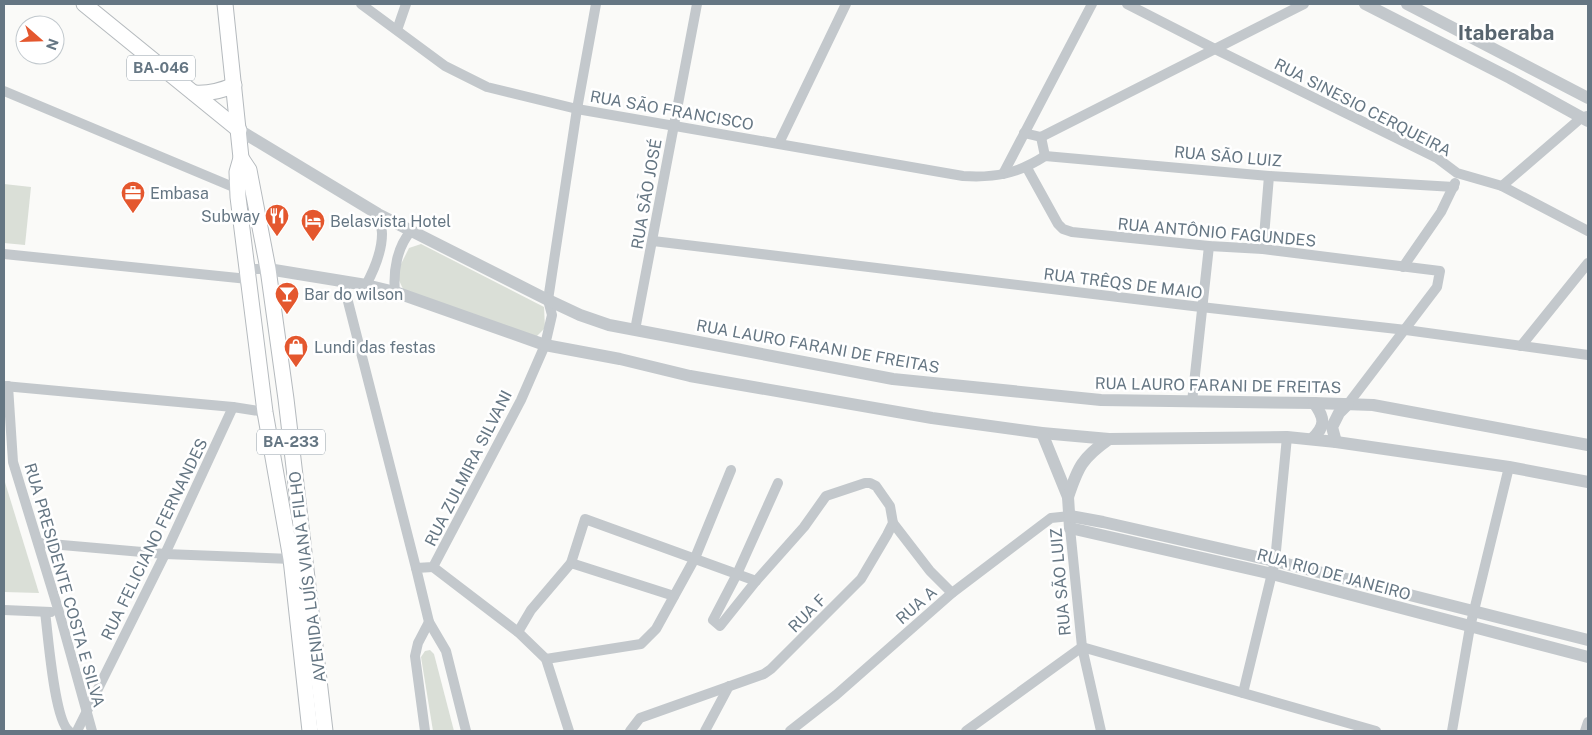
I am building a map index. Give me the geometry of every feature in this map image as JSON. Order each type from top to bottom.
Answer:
[{"type":"main road","name":"BA-046","points":[[84,4],[239,130]]},
{"type":"main road","name":"BA-233","points":[[224,4],[239,130]]},
{"type":"main road","points":[[194,93],[216,92],[234,85]]},
{"type":"main road","name":"AVENIDA LUÍS VIANA FILHO","points":[[239,130],[241,158],[237,172],[238,189],[248,274],[265,412],[291,559],[310,731]]},
{"type":"main road","name":"AVENIDA LUÍS VIANA FILHO","points":[[241,158],[250,170],[268,269],[286,399],[325,731]]},
{"type":"street","name":"RUA SÃO FRANCISCO","points":[[361,4],[445,66],[487,87],[577,109],[963,176],[984,177],[1003,174]]},
{"type":"street","points":[[397,30],[406,4]]},
{"type":"street","name":"RUA ZULMIRA SILVANI","points":[[416,568],[433,566],[521,400],[545,345],[552,315],[548,300],[577,109],[596,4]]},
{"type":"street","name":"RUA SÃO JOSÉ","points":[[635,330],[697,4]]},
{"type":"street","points":[[779,143],[846,4]]},
{"type":"street","points":[[1003,174],[1092,4]]},
{"type":"street","name":"RUA SINESIO CERQUEIRA","points":[[1127,4],[1215,50],[1437,158],[1457,173],[1502,186],[1588,231]]},
{"type":"street","points":[[1024,133],[1041,137],[1304,4]]},
{"type":"street","points":[[1364,4],[1586,118],[1502,186]]},
{"type":"street","points":[[1407,4],[1588,98]]},
{"type":"street","points":[[1510,78],[1518,63]]},
{"type":"street","points":[[4,91],[238,189]]},
{"type":"street","name":"RUA LAURO FARANI DE FREITAS","points":[[239,130],[378,214],[548,300],[580,315],[609,325],[893,379],[1101,400],[1314,403],[1373,406],[1588,445]]},
{"type":"street","points":[[1003,174],[1026,168],[1045,156],[1041,137]]},
{"type":"street","name":"RUA SÃO LUIZ","points":[[1045,156],[1269,176],[1454,187]]},
{"type":"street","name":"RUA ANTÔNIO FAGUNDES","points":[[1026,168],[1063,229],[1085,235],[1262,249],[1440,271],[1437,287],[1406,330]]},
{"type":"street","points":[[1403,267],[1441,212],[1454,187],[1457,173]]},
{"type":"street","points":[[1262,249],[1269,176]]},
{"type":"street","points":[[366,285],[379,252],[382,233],[378,214]]},
{"type":"street","points":[[395,292],[394,277],[397,260],[403,244],[412,231]]},
{"type":"street","name":"RUA TRÊQS DE MAIO","points":[[653,241],[1406,330],[1588,355]]},
{"type":"street","points":[[1192,402],[1208,246]]},
{"type":"street","points":[[4,254],[248,274],[268,269],[366,285],[395,292],[545,345],[620,359],[690,376],[782,393],[1042,434],[1108,439],[1287,437],[1312,439],[1509,467],[1588,482]]},
{"type":"street","points":[[1521,346],[1588,263]]},
{"type":"street","points":[[343,282],[429,622],[446,651],[466,731]]},
{"type":"street","points":[[1336,442],[1332,427],[1338,413],[1348,404],[1406,330]]},
{"type":"street","points":[[6,386],[234,407],[265,412]]},
{"type":"street","name":"RUA PRESIDENTE COSTA E SILVA","points":[[6,386],[8,462],[39,543],[92,731]]},
{"type":"street","points":[[1312,439],[1320,432],[1322,425],[1322,414],[1314,403]]},
{"type":"street","name":"RUA FELICIANO FERNANDES","points":[[77,731],[165,554],[234,407]]},
{"type":"street","name":"RUA SÃO LUIZ","points":[[1042,434],[1068,497],[1082,647],[1101,731]]},
{"type":"street","points":[[1243,693],[1273,568],[1287,437]]},
{"type":"street","points":[[1068,497],[1077,470],[1092,450],[1108,439]]},
{"type":"street","points":[[1452,731],[1470,627],[1509,467]]},
{"type":"street","points":[[546,660],[641,644],[656,629],[695,558],[731,470]]},
{"type":"street","points":[[778,483],[737,574],[713,620],[720,626],[756,581],[804,527],[826,496],[865,483],[876,486],[890,506],[893,523],[930,571],[952,593]]},
{"type":"street","name":"RUA A","points":[[790,731],[836,695],[952,593],[1051,518],[1070,522]]},
{"type":"street","points":[[518,632],[531,610],[572,563],[585,519],[756,581]]},
{"type":"street","name":"RUA RIO DE JANEIRO","points":[[1070,522],[1103,522],[1273,568],[1470,627],[1588,657]]},
{"type":"street","name":"RUA F","points":[[630,731],[640,718],[764,674],[771,669],[861,579],[893,523]]},
{"type":"street","points":[[39,543],[165,554],[291,559]]},
{"type":"street","points":[[572,563],[674,596]]},
{"type":"street","points":[[433,566],[518,632],[546,660],[569,731]]},
{"type":"street","name":"RUA RIO DE JANEIRO","points":[[1273,568],[1474,612],[1588,640]]},
{"type":"street","points":[[4,610],[59,612]]},
{"type":"street","name":"RUA PRESIDENTE COSTA E SILVA","points":[[45,612],[55,690],[63,721],[66,729],[69,731]]},
{"type":"street","points":[[425,731],[415,656],[418,643],[429,622]]},
{"type":"street","points":[[966,731],[978,727],[1082,647],[1376,731]]},
{"type":"street","points":[[705,731],[729,686]]},
{"type":"street","points":[[1585,731],[1588,722]]},
{"type":"shaded area","points":[[4,184],[31,187],[25,245],[4,243]]},
{"type":"shaded area","points":[[421,244],[544,307],[545,328],[536,337],[404,291],[396,274],[409,248]]},
{"type":"shaded area","points":[[4,479],[39,593],[4,592]]},
{"type":"shaded area","points":[[430,650],[434,654],[454,731],[433,731],[421,657],[425,651]]},
{"type":"place","name":"Embasa","points":[[133,214]]},
{"type":"place","name":"Subway","points":[[277,237]]},
{"type":"place","name":"Belasvista Hotel","points":[[313,242]]},
{"type":"place","name":"Bar do wilson","points":[[287,315]]},
{"type":"place","name":"Lundi das festas","points":[[296,368]]},
{"type":"district","name":"Itaberaba","points":[[1506,33]]}]
